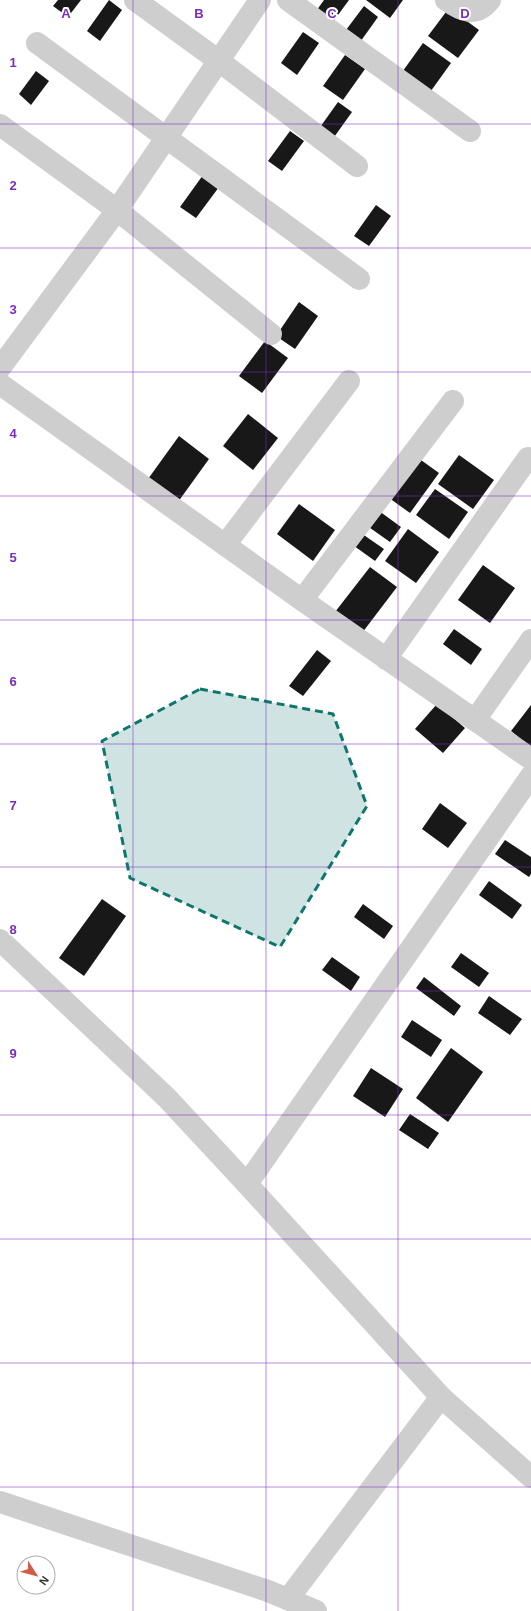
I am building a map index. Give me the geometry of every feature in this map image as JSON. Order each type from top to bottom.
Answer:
[{"type":"street","points":[[135,0],[219,61],[357,166]]},
{"type":"street","points":[[0,368],[117,210],[219,61],[238,30],[260,0]]},
{"type":"street","points":[[288,0],[470,131]]},
{"type":"street","points":[[446,0],[458,9],[466,11],[479,10],[490,0]]},
{"type":"street","points":[[37,43],[359,279]]},
{"type":"street","points":[[0,125],[117,210],[272,334]]},
{"type":"street","points":[[225,545],[349,381]]},
{"type":"street","points":[[0,384],[302,600],[531,759]]},
{"type":"street","points":[[302,600],[453,401]]},
{"type":"street","points":[[386,659],[528,458]]},
{"type":"street","points":[[475,720],[531,640]]},
{"type":"street","points":[[247,1184],[531,776]]},
{"type":"street","points":[[0,940],[167,1098],[441,1397],[531,1478]]},
{"type":"street","points":[[288,1600],[441,1397]]},
{"type":"street","points":[[0,1502],[268,1591],[316,1611]]},
{"type":"highlighted area","points":[[200,689],[333,714],[367,806],[280,947],[130,878],[102,741]]},
{"type":"building","points":[[58,0],[81,0],[68,17],[53,6]]},
{"type":"building","points":[[109,0],[122,10],[100,41],[87,31]]},
{"type":"building","points":[[324,0],[349,0],[330,26],[314,14]]},
{"type":"building","points":[[366,0],[403,0],[390,18]]},
{"type":"building","points":[[364,6],[378,17],[358,45],[343,34]]},
{"type":"building","points":[[449,8],[479,30],[458,58],[428,36]]},
{"type":"building","points":[[303,32],[319,43],[297,75],[281,63]]},
{"type":"building","points":[[423,43],[451,63],[428,95],[400,75]]},
{"type":"building","points":[[345,55],[365,69],[343,100],[323,86]]},
{"type":"building","points":[[36,71],[49,81],[31,105],[19,94]]},
{"type":"building","points":[[338,102],[352,112],[332,140],[318,130]]},
{"type":"building","points":[[290,131],[304,141],[282,171],[268,161]]},
{"type":"building","points":[[203,175],[219,187],[196,218],[180,207]]},
{"type":"building","points":[[376,205],[391,216],[369,246],[354,236]]},
{"type":"building","points":[[299,302],[318,316],[295,349],[276,336]]},
{"type":"building","points":[[265,341],[288,358],[262,393],[239,376]]},
{"type":"building","points":[[248,414],[278,438],[253,470],[223,446]]},
{"type":"building","points":[[179,436],[209,459],[178,502],[148,479]]},
{"type":"building","points":[[414,455],[439,473],[410,513],[385,495]]},
{"type":"building","points":[[459,455],[494,480],[473,509],[438,484]]},
{"type":"building","points":[[435,489],[468,512],[449,539],[416,515]]},
{"type":"building","points":[[299,504],[335,530],[313,561],[277,534]]},
{"type":"building","points":[[375,508],[401,527],[390,542],[363,523]]},
{"type":"building","points":[[408,529],[439,552],[416,583],[385,561]]},
{"type":"building","points":[[358,531],[384,549],[375,561],[350,543]]},
{"type":"building","points":[[483,565],[515,588],[490,623],[458,600]]},
{"type":"building","points":[[370,567],[397,587],[362,633],[335,612]]},
{"type":"building","points":[[454,629],[482,649],[471,665],[443,644]]},
{"type":"building","points":[[317,650],[331,661],[303,696],[289,686]]},
{"type":"building","points":[[437,704],[465,728],[443,753],[415,729]]},
{"type":"building","points":[[531,705],[531,747],[511,731]]},
{"type":"building","points":[[440,803],[467,823],[448,848],[422,829]]},
{"type":"building","points":[[505,840],[531,857],[531,874],[529,877],[495,854]]},
{"type":"building","points":[[489,881],[522,905],[512,919],[479,895]]},
{"type":"building","points":[[102,899],[126,916],[84,976],[59,958]]},
{"type":"building","points":[[363,904],[393,926],[384,939],[354,917]]},
{"type":"building","points":[[461,953],[489,973],[479,987],[451,967]]},
{"type":"building","points":[[332,957],[360,977],[351,991],[322,970]]},
{"type":"building","points":[[424,977],[461,1006],[454,1016],[416,988]]},
{"type":"building","points":[[489,996],[522,1019],[510,1035],[478,1013]]},
{"type":"building","points":[[412,1020],[442,1040],[431,1057],[401,1037]]},
{"type":"building","points":[[451,1048],[483,1072],[448,1122],[416,1098]]},
{"type":"building","points":[[371,1068],[403,1089],[385,1117],[353,1096]]},
{"type":"building","points":[[410,1114],[439,1133],[428,1149],[399,1130]]}]
